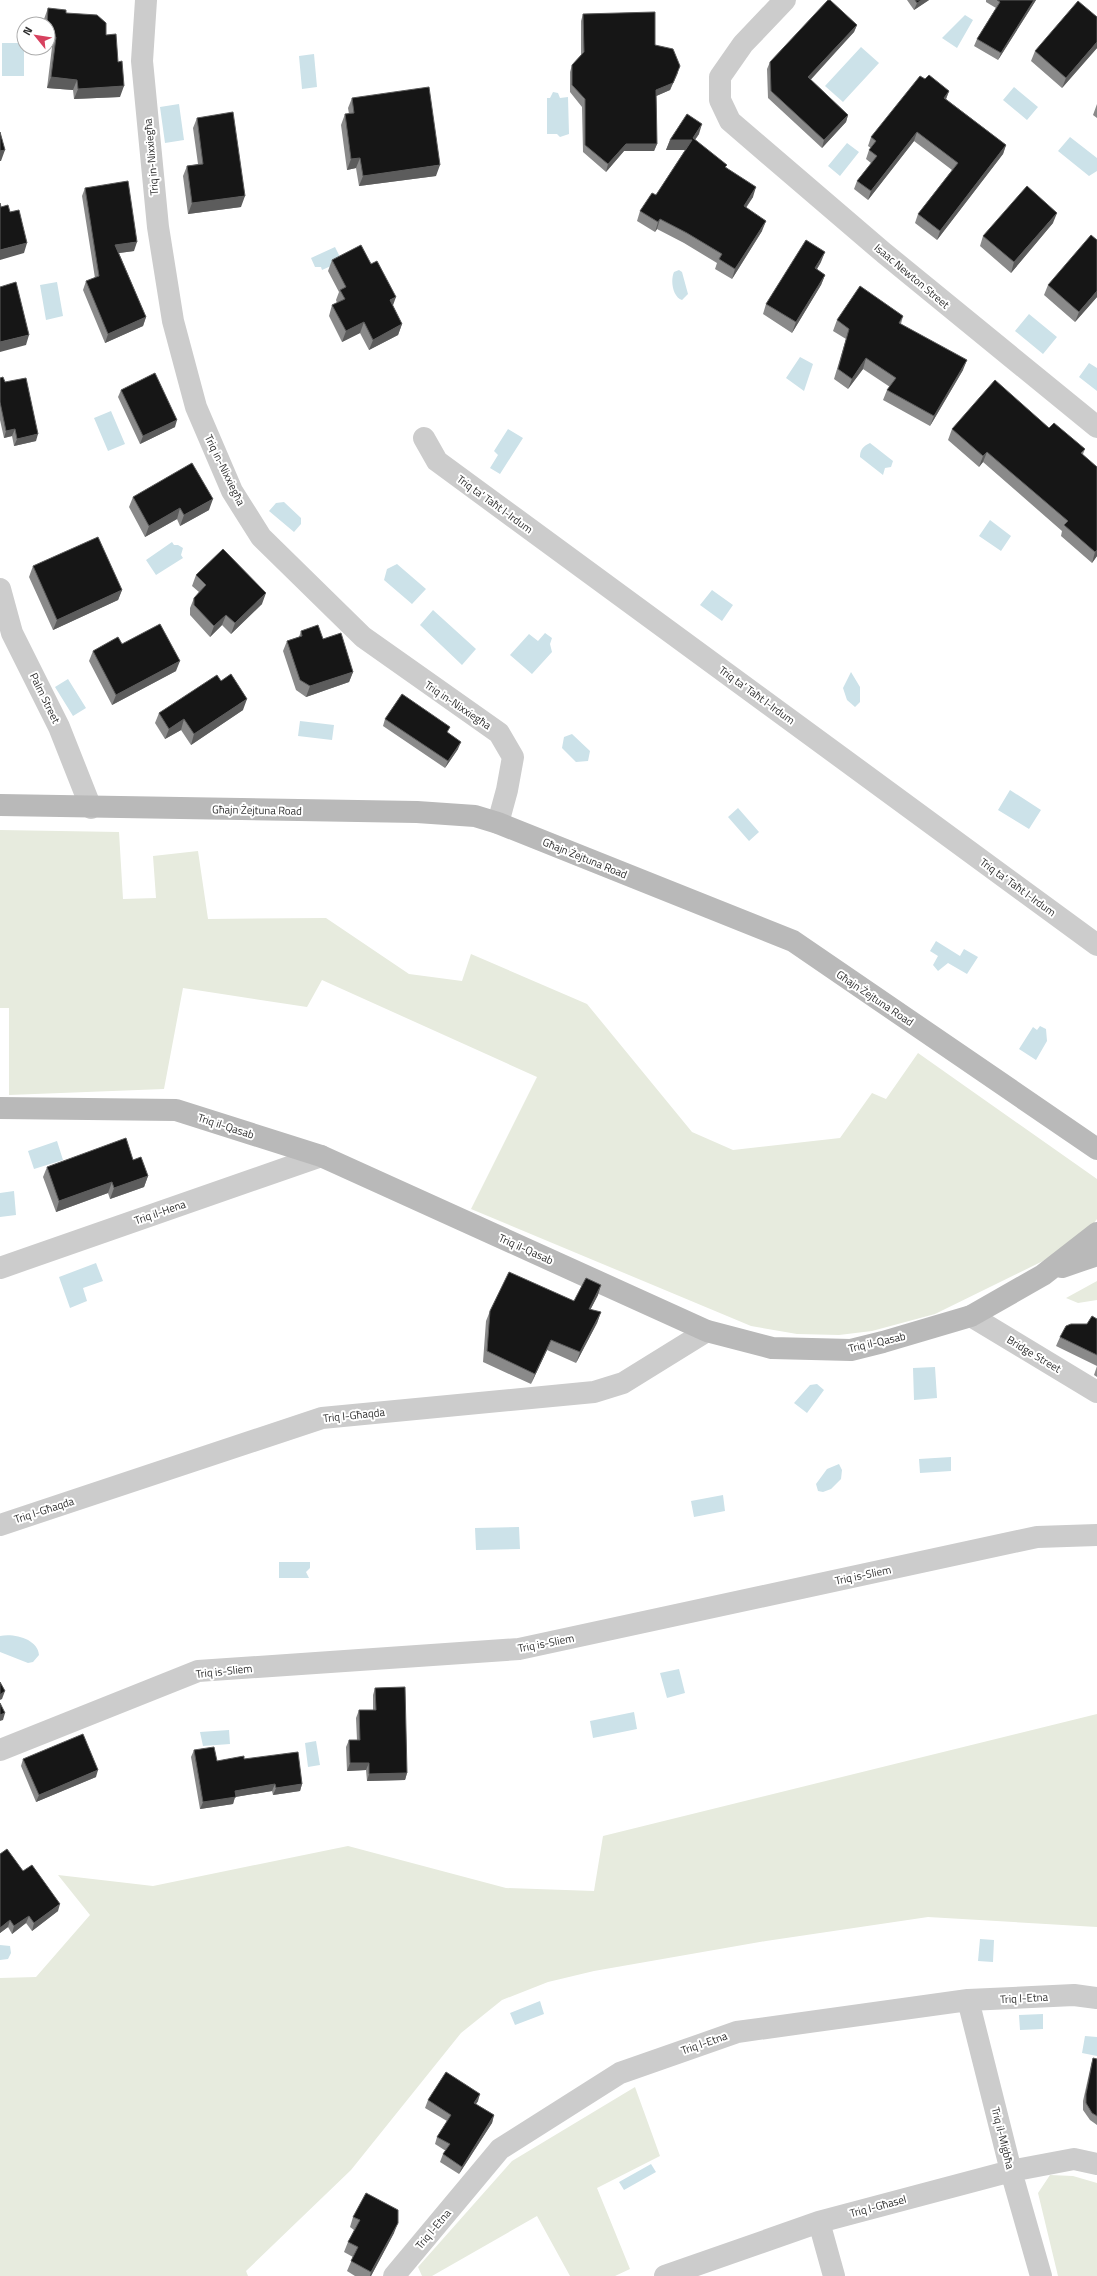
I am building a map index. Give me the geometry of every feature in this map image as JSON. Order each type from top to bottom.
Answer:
[{"type":"street","name":"Triq in-Nixxiegħa","points":[[146,0],[142,61],[158,227],[173,321],[196,407],[232,490],[261,537],[362,637],[499,733],[513,757],[507,790],[498,823]]},
{"type":"street","name":"Isaac Newton Street","points":[[785,0],[743,44],[720,77],[720,100],[730,121],[884,253],[1097,427]]},
{"type":"street","name":"Triq ta' Taħt l-Irdum","points":[[424,438],[437,461],[1097,945]]},
{"type":"street","name":"Palm Street","points":[[0,589],[12,633],[59,727],[91,808]]},
{"type":"street","name":"Għajn Żejtuna Road","points":[[0,806],[418,812],[475,816],[498,823],[792,941],[1097,1149]]},
{"type":"street","name":"Triq il-Qasab","points":[[0,1108],[176,1110],[321,1156],[707,1331],[772,1348],[851,1350],[971,1316],[1043,1275],[1097,1233]]},
{"type":"street","name":"Triq il-Hena","points":[[0,1268],[321,1156]]},
{"type":"street","name":"Triq il-Qasab","points":[[1043,1275],[1097,1255]]},
{"type":"street","name":"Bridge Street","points":[[971,1316],[1097,1392]]},
{"type":"street","name":"Triq l-Għaqda","points":[[0,1525],[322,1418],[594,1392],[623,1383],[707,1331]]},
{"type":"street","name":"Triq is-Sliem","points":[[0,1750],[198,1671],[519,1649],[1037,1537],[1097,1535]]},
{"type":"street","name":"Triq l-Etna","points":[[394,2276],[500,2149],[620,2073],[737,2032],[968,2000],[1074,1995],[1097,1998]]},
{"type":"street","name":"Triq il-Miġbħa","points":[[968,2000],[1011,2171],[1041,2276]]},
{"type":"street","name":"Triq l-Għasel","points":[[665,2276],[819,2222],[1011,2171],[1074,2159],[1097,2164]]},
{"type":"street","points":[[819,2222],[834,2276]]},
{"type":"shaded area","points":[[0,830],[119,832],[123,899],[156,898],[153,856],[198,851],[208,919],[326,918],[409,974],[462,981],[471,954],[587,1004],[692,1132],[733,1150],[840,1138],[872,1093],[886,1099],[918,1053],[1097,1179],[1097,1219],[1083,1239],[1041,1262],[935,1314],[872,1331],[839,1335],[797,1334],[751,1326],[471,1209],[537,1077],[322,980],[307,1007],[183,988],[164,1089],[9,1095],[9,1008],[0,1008]]},
{"type":"shaded area","points":[[1097,1281],[1097,1300],[1078,1303],[1066,1298]]},
{"type":"shaded area","points":[[1097,1714],[1097,1927],[928,1917],[766,1941],[594,1971],[548,1982],[502,2000],[461,2033],[351,2170],[246,2271],[248,2276],[0,2276],[0,1978],[36,1977],[90,1915],[58,1875],[153,1886],[348,1846],[506,1888],[594,1891],[603,1836]]},
{"type":"shaded area","points":[[635,2087],[660,2156],[597,2188],[630,2269],[615,2276],[570,2276],[537,2216],[432,2276],[422,2276],[418,2267],[512,2161]]},
{"type":"shaded area","points":[[1050,2175],[1073,2176],[1097,2183],[1097,2276],[1058,2276],[1038,2193]]},
{"type":"water","points":[[965,15],[973,20],[957,48],[942,38]]},
{"type":"water","points":[[2,43],[16,43],[16,56],[24,56],[24,76],[2,76]]},
{"type":"water","points":[[861,47],[879,63],[843,102],[825,86]]},
{"type":"water","points":[[314,54],[317,87],[302,89],[299,56]]},
{"type":"water","points":[[1014,87],[1038,107],[1027,120],[1003,100]]},
{"type":"water","points":[[553,92],[558,93],[560,98],[568,97],[569,134],[560,137],[557,134],[547,134],[547,98],[550,98]]},
{"type":"water","points":[[179,104],[184,140],[165,143],[160,107]]},
{"type":"water","points":[[1070,137],[1097,158],[1097,171],[1089,176],[1058,151]]},
{"type":"water","points":[[847,143],[859,152],[840,176],[828,166]]},
{"type":"water","points":[[335,247],[342,261],[322,270],[321,267],[315,267],[311,258]]},
{"type":"water","points":[[679,270],[682,272],[688,294],[682,300],[676,296],[672,284],[674,272]]},
{"type":"water","points":[[57,282],[63,316],[46,320],[40,285]]},
{"type":"water","points":[[1029,314],[1057,337],[1043,354],[1015,331]]},
{"type":"water","points":[[800,357],[813,364],[804,391],[786,378]]},
{"type":"water","points":[[1089,363],[1097,368],[1097,391],[1079,377]]},
{"type":"water","points":[[111,411],[125,444],[108,451],[94,418]]},
{"type":"water","points":[[508,429],[523,438],[500,474],[490,468],[498,455],[494,451]]},
{"type":"water","points":[[870,443],[893,461],[891,467],[885,468],[883,475],[860,457],[862,448]]},
{"type":"water","points":[[284,502],[301,518],[301,524],[294,532],[269,511],[276,503]]},
{"type":"water","points":[[990,520],[1011,536],[1001,551],[979,536]]},
{"type":"water","points":[[172,542],[174,545],[178,545],[183,548],[181,555],[183,558],[156,575],[146,560]]},
{"type":"water","points":[[397,564],[426,589],[412,604],[384,580],[387,569]]},
{"type":"water","points":[[712,590],[733,605],[722,621],[700,605]]},
{"type":"water","points":[[433,610],[476,649],[462,665],[420,625]]},
{"type":"water","points":[[545,633],[552,638],[550,644],[552,652],[532,674],[510,655],[529,634],[538,641]]},
{"type":"water","points":[[851,672],[860,687],[860,702],[855,707],[847,700],[843,688]]},
{"type":"water","points":[[68,679],[86,708],[73,716],[55,687]]},
{"type":"water","points":[[300,721],[334,725],[332,740],[298,736]]},
{"type":"water","points":[[572,734],[590,751],[588,761],[576,762],[562,748],[564,737]]},
{"type":"water","points":[[1010,790],[1041,810],[1029,829],[998,810]]},
{"type":"water","points":[[738,808],[759,832],[749,841],[728,817]]},
{"type":"water","points":[[936,941],[960,956],[964,949],[978,957],[967,974],[948,963],[938,971],[933,965],[938,956],[930,951]]},
{"type":"water","points":[[1040,1026],[1046,1029],[1047,1041],[1036,1060],[1019,1049],[1033,1027],[1037,1030]]},
{"type":"water","points":[[57,1141],[63,1160],[34,1169],[28,1151]]},
{"type":"water","points":[[14,1191],[16,1215],[0,1217],[0,1193]]},
{"type":"water","points":[[96,1263],[103,1281],[83,1288],[87,1301],[70,1308],[59,1277]]},
{"type":"water","points":[[935,1367],[937,1398],[914,1400],[913,1368]]},
{"type":"water","points":[[817,1384],[824,1390],[807,1413],[794,1403],[810,1385]]},
{"type":"water","points":[[951,1457],[951,1471],[920,1473],[919,1459]]},
{"type":"water","points":[[839,1464],[842,1470],[841,1479],[831,1489],[823,1492],[818,1491],[816,1484],[827,1469]]},
{"type":"water","points":[[723,1495],[725,1511],[694,1517],[691,1501]]},
{"type":"water","points":[[519,1527],[520,1549],[476,1550],[475,1528]]},
{"type":"water","points":[[279,1562],[310,1562],[310,1568],[306,1572],[309,1578],[279,1578]]},
{"type":"water","points":[[12,1635],[24,1638],[30,1641],[38,1649],[39,1655],[33,1662],[28,1663],[0,1652],[0,1636]]},
{"type":"water","points":[[679,1669],[685,1693],[667,1698],[660,1673]]},
{"type":"water","points":[[634,1712],[637,1729],[593,1738],[590,1721]]},
{"type":"water","points":[[229,1730],[230,1744],[203,1746],[200,1732]]},
{"type":"water","points":[[316,1741],[320,1765],[308,1767],[305,1743]]},
{"type":"water","points":[[980,1939],[994,1940],[993,1962],[978,1961]]},
{"type":"water","points":[[0,1945],[10,1946],[11,1953],[8,1959],[0,1960]]},
{"type":"water","points":[[540,2001],[544,2014],[515,2025],[510,2013]]},
{"type":"water","points":[[1043,2014],[1043,2029],[1020,2030],[1019,2015]]},
{"type":"water","points":[[1085,2036],[1097,2037],[1097,2056],[1082,2053]]},
{"type":"water","points":[[651,2164],[656,2172],[624,2190],[619,2182]]},
{"type":"building","points":[[828,0],[830,0],[857,25],[808,77],[848,115],[824,140],[771,91],[770,62]]},
{"type":"building","points":[[915,0],[922,0],[917,3]]},
{"type":"building","points":[[997,0],[1034,0],[1001,53],[977,39],[1000,2]]},
{"type":"building","points":[[1078,1],[1097,17],[1097,42],[1066,78],[1035,51]]},
{"type":"building","points":[[48,8],[66,10],[66,13],[97,15],[106,23],[106,35],[116,34],[118,62],[122,61],[124,86],[78,89],[77,80],[51,77],[54,56],[56,56],[56,16],[48,16]]},
{"type":"building","points":[[655,12],[655,45],[673,49],[680,66],[673,83],[656,90],[657,144],[626,144],[608,164],[585,145],[585,99],[572,85],[572,65],[584,52],[583,14]]},
{"type":"building","points":[[929,75],[949,91],[944,98],[1006,145],[940,231],[918,214],[958,163],[917,132],[871,191],[857,181],[877,156],[869,150],[876,141],[871,137],[920,76],[925,79]]},
{"type":"building","points":[[429,87],[440,165],[363,176],[360,158],[351,159],[345,114],[354,113],[352,98]]},
{"type":"building","points":[[233,112],[245,196],[192,203],[187,166],[203,164],[197,118]]},
{"type":"building","points":[[687,114],[702,124],[693,138],[727,165],[725,167],[756,187],[744,206],[766,221],[735,269],[719,259],[722,254],[687,233],[660,219],[658,222],[640,211],[652,193],[656,195],[692,140],[670,140]]},
{"type":"building","points":[[0,132],[5,150],[0,151]]},
{"type":"building","points":[[128,181],[137,242],[115,245],[146,317],[108,334],[86,281],[99,276],[85,188]]},
{"type":"building","points":[[1027,186],[1057,213],[1014,262],[983,236]]},
{"type":"building","points":[[0,203],[1,207],[8,205],[10,212],[19,210],[27,243],[0,250]]},
{"type":"building","points":[[1091,235],[1097,240],[1097,291],[1079,312],[1048,285]]},
{"type":"building","points":[[806,240],[825,252],[815,268],[825,275],[796,322],[766,304]]},
{"type":"building","points":[[361,245],[371,264],[377,261],[396,297],[390,300],[402,324],[373,340],[364,322],[346,331],[332,305],[345,299],[340,290],[346,287],[332,260]]},
{"type":"building","points":[[16,282],[29,335],[0,342],[0,287]]},
{"type":"building","points":[[860,286],[903,316],[899,323],[967,360],[934,416],[887,390],[896,378],[866,358],[852,379],[838,369],[849,329],[837,320]]},
{"type":"building","points":[[155,373],[177,420],[143,436],[121,390]]},
{"type":"building","points":[[3,377],[5,382],[26,378],[38,434],[17,439],[15,429],[6,431],[0,402],[0,378]]},
{"type":"building","points":[[995,380],[1049,428],[1054,423],[1085,449],[1081,453],[1097,467],[1097,550],[1095,552],[1064,525],[1068,521],[987,452],[983,456],[952,429]]},
{"type":"building","points":[[192,463],[213,499],[184,515],[180,508],[149,526],[133,497]]},
{"type":"building","points":[[98,537],[122,590],[57,620],[33,566]]},
{"type":"building","points":[[223,549],[266,593],[235,623],[226,615],[214,626],[194,605],[194,598],[206,585],[196,575]]},
{"type":"building","points":[[160,624],[180,661],[116,695],[93,651],[118,637],[122,644]]},
{"type":"building","points":[[318,625],[323,639],[341,633],[353,672],[310,686],[300,680],[287,641],[302,636],[301,631]]},
{"type":"building","points":[[231,674],[247,699],[194,734],[184,719],[169,729],[159,713],[217,675],[221,681]]},
{"type":"building","points":[[402,694],[450,727],[447,732],[461,742],[448,761],[385,719]]},
{"type":"building","points":[[126,1138],[133,1160],[141,1157],[148,1176],[114,1188],[112,1182],[59,1201],[47,1167]]},
{"type":"building","points":[[509,1272],[574,1301],[586,1278],[601,1285],[589,1309],[601,1312],[580,1352],[551,1340],[535,1374],[487,1351],[490,1311]]},
{"type":"building","points":[[1092,1316],[1097,1319],[1097,1355],[1060,1337],[1066,1326],[1071,1324],[1087,1324]]},
{"type":"building","points":[[0,1682],[5,1691],[0,1695]]},
{"type":"building","points":[[405,1687],[407,1773],[369,1774],[369,1763],[350,1763],[349,1740],[360,1740],[359,1710],[376,1710],[375,1688]]},
{"type":"building","points":[[0,1703],[5,1713],[0,1715]]},
{"type":"building","points":[[83,1734],[98,1770],[39,1795],[23,1759]]},
{"type":"building","points":[[214,1747],[217,1761],[244,1756],[244,1759],[298,1752],[302,1784],[276,1788],[275,1784],[235,1791],[236,1797],[203,1802],[194,1750]]},
{"type":"building","points":[[7,1849],[23,1871],[32,1865],[60,1904],[34,1923],[29,1916],[14,1926],[10,1920],[0,1928],[0,1854]]},
{"type":"building","points":[[1093,2058],[1097,2059],[1097,2116],[1092,2113],[1086,2103],[1086,2094]]},
{"type":"building","points":[[446,2072],[480,2094],[474,2103],[494,2115],[462,2167],[443,2154],[450,2144],[437,2137],[451,2115],[428,2100]]},
{"type":"building","points":[[366,2193],[398,2210],[398,2223],[371,2272],[351,2261],[358,2247],[348,2242],[360,2220],[353,2217]]}]
